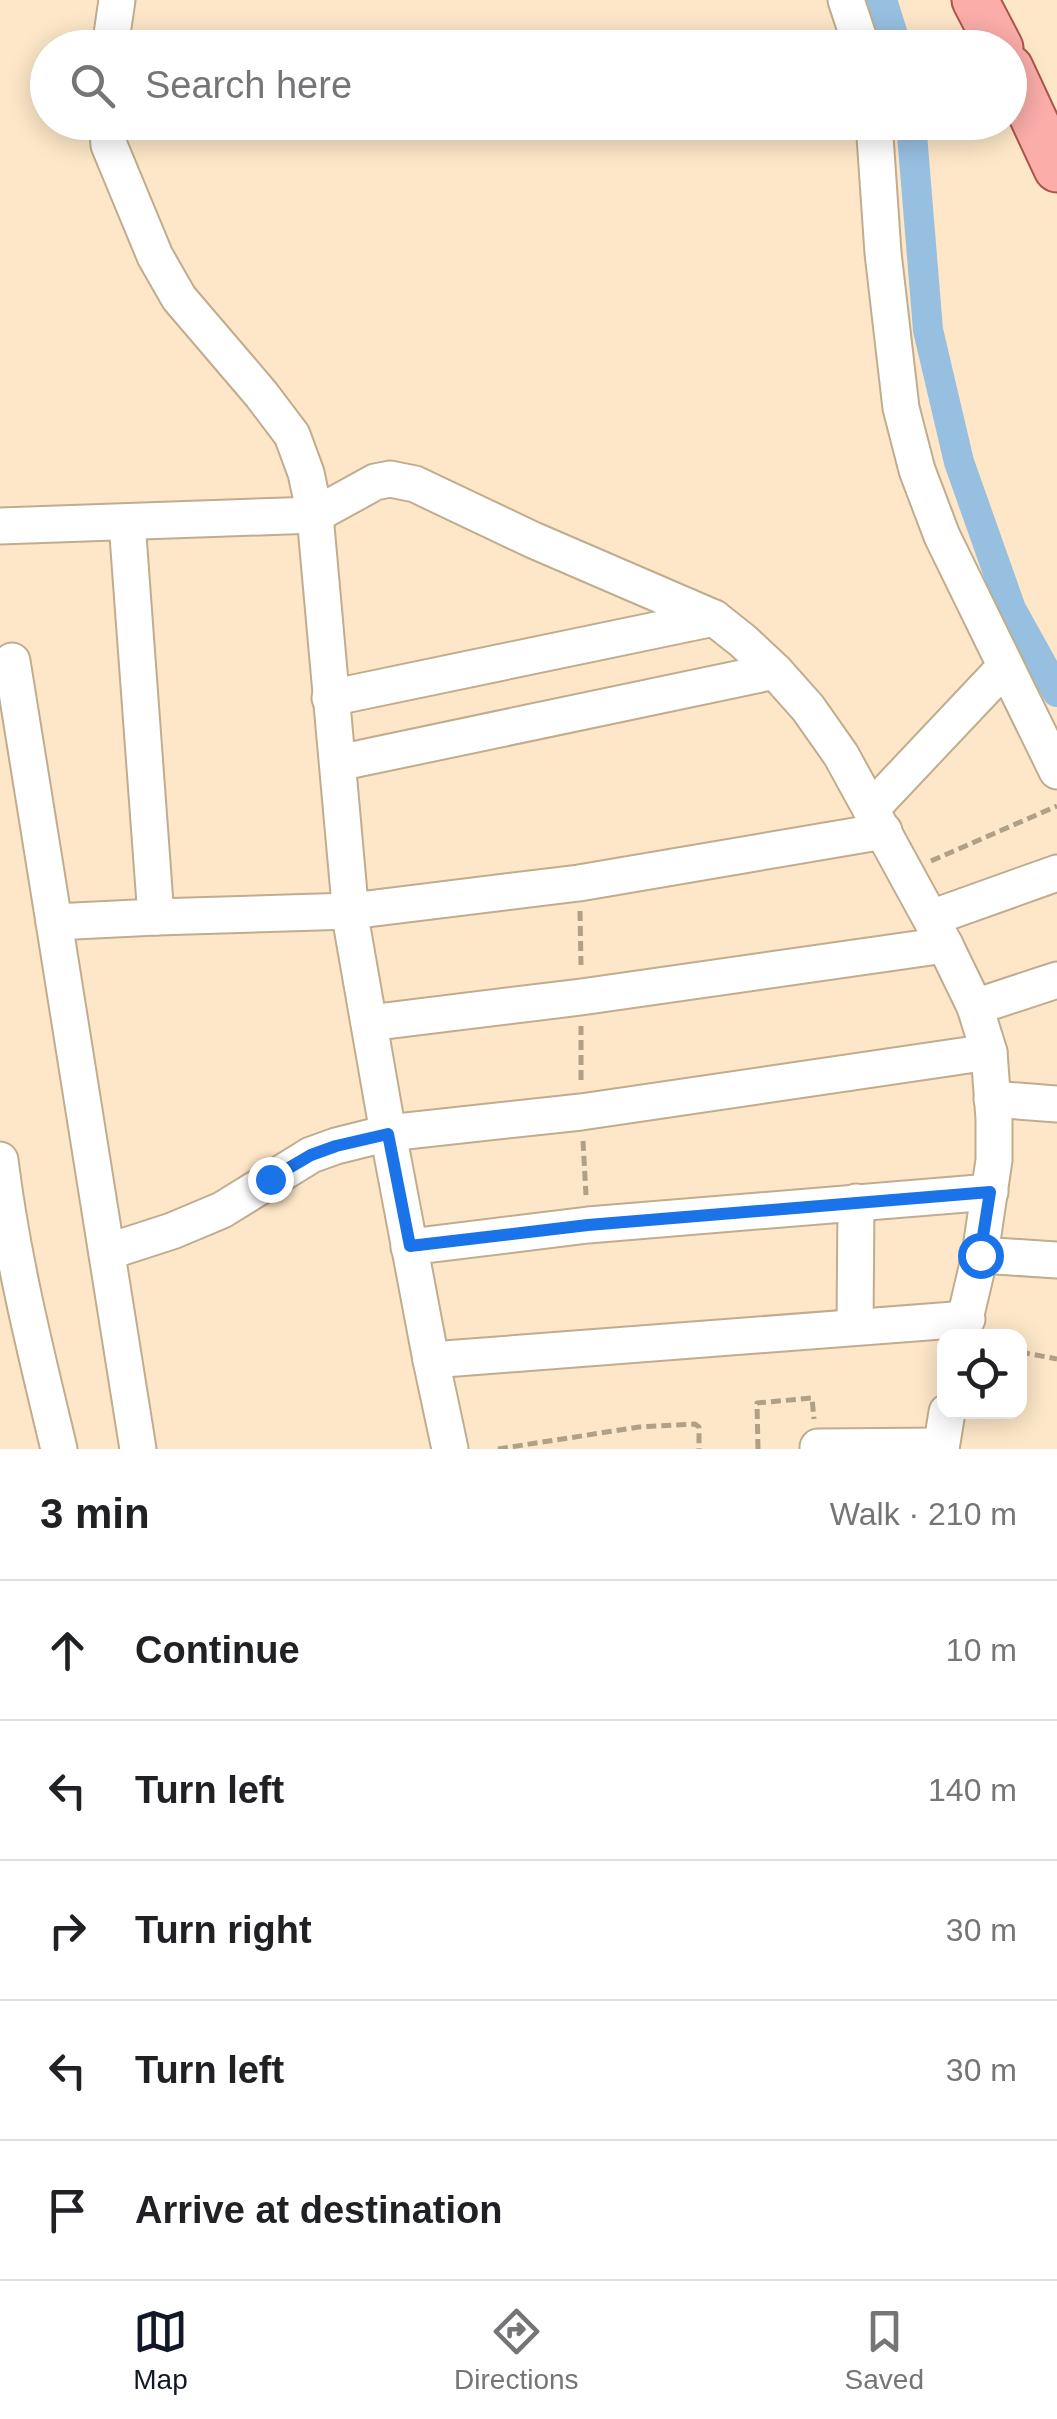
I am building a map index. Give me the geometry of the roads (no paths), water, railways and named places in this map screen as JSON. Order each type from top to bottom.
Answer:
[{"type":"main road","points":[[975,0],[991,30]]},
{"type":"main road","points":[[1027,105],[1057,169]]},
{"type":"street","points":[[113,30],[117,0]]},
{"type":"street","points":[[846,0],[856,30]]},
{"type":"street","points":[[108,140],[155,256],[179,298],[292,435],[306,473],[315,516],[352,912],[388,1134],[450,1449]]},
{"type":"street","points":[[875,140],[883,253],[901,408],[917,470],[942,536],[1057,771]]},
{"type":"street","points":[[0,526],[315,516],[376,482],[390,479],[415,484],[714,618],[775,671],[808,708],[841,755],[907,872],[975,1006],[989,1052],[994,1160],[964,1328],[855,1326],[431,1360]]},
{"type":"street","points":[[126,522],[156,916]]},
{"type":"street","points":[[330,698],[714,618]]},
{"type":"street","points":[[12,661],[138,1449]]},
{"type":"street","points":[[54,922],[352,912],[579,883],[878,820],[1005,667]]},
{"type":"street","points":[[338,763],[775,671]]},
{"type":"street","points":[[369,1023],[582,998],[938,932],[1057,873]]},
{"type":"street","points":[[975,1006],[1057,980]]},
{"type":"street","points":[[107,1252],[222,1210],[311,1155],[388,1134],[581,1112],[989,1052]]},
{"type":"street","points":[[992,1099],[1057,1104]]},
{"type":"street","points":[[0,1160],[20,1289],[59,1449]]},
{"type":"street","points":[[410,1246],[588,1225],[990,1192]]},
{"type":"street","points":[[855,1326],[856,1202]]},
{"type":"street","points":[[980,1255],[1057,1260]]},
{"type":"street","points":[[818,1448],[943,1435]]},
{"type":"waterway","points":[[882,0],[891,30]]},
{"type":"waterway","points":[[912,140],[928,330],[959,462],[1011,609],[1057,692]]}]
